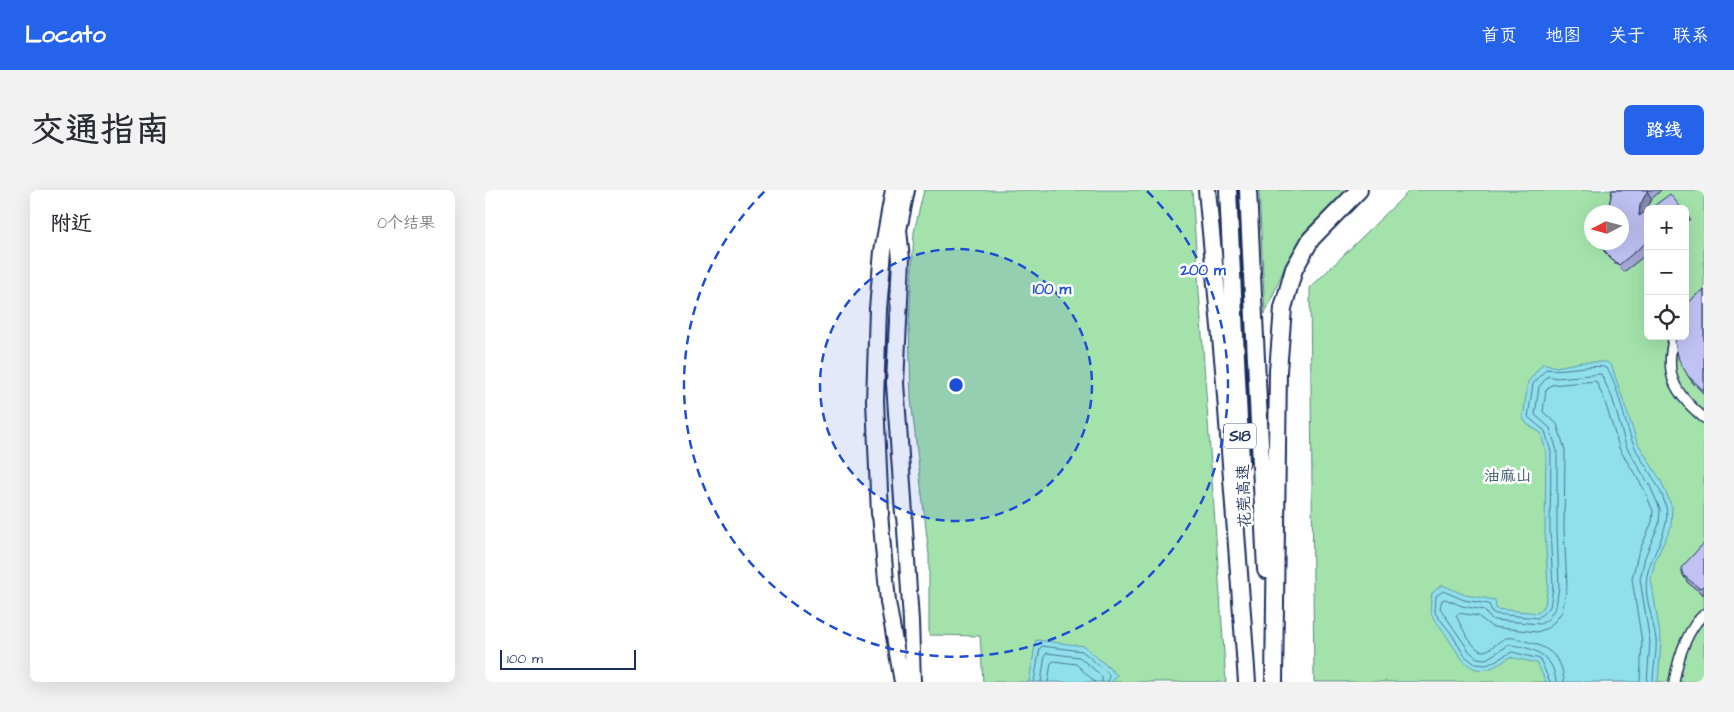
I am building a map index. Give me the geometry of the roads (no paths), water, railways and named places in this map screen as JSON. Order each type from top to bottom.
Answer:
[{"type":"highway","points":[[880,514],[875,401],[878,310],[883,251],[894,190]]},
{"type":"highway","points":[[904,514],[895,383],[901,259],[898,230],[906,190]]},
{"type":"highway","points":[[1207,190],[1224,369],[1249,682]]},
{"type":"highway","name":"花莞高速","points":[[1228,190],[1249,682]]},
{"type":"highway","name":"花莞高速","points":[[1248,190],[1272,682]]},
{"type":"highway","points":[[1272,682],[1278,371],[1283,308],[1294,269],[1311,240],[1359,190]]},
{"type":"main road","points":[[880,514],[888,602],[895,643],[895,682]]},
{"type":"main road","points":[[904,514],[910,682]]},
{"type":"main road","points":[[895,643],[910,682]]},
{"type":"street","points":[[1673,340],[1670,352],[1672,381],[1684,401],[1704,418]]},
{"type":"street","points":[[1674,682],[1678,658],[1697,620],[1704,614]]},
{"type":"water","points":[[1582,362],[1607,362],[1612,367],[1637,442],[1661,481],[1672,507],[1671,527],[1655,561],[1651,579],[1661,641],[1658,682],[1546,682],[1537,663],[1510,657],[1489,669],[1481,670],[1474,668],[1461,657],[1431,614],[1432,593],[1442,585],[1465,595],[1495,600],[1496,609],[1538,613],[1545,605],[1548,586],[1545,530],[1546,452],[1541,433],[1527,424],[1523,418],[1528,382],[1543,363],[1556,367]]},
{"type":"water","points":[[1036,640],[1084,646],[1117,675],[1112,682],[1029,682]]},
{"type":"park label","name":"油麻山","points":[[1508,475]]}]
